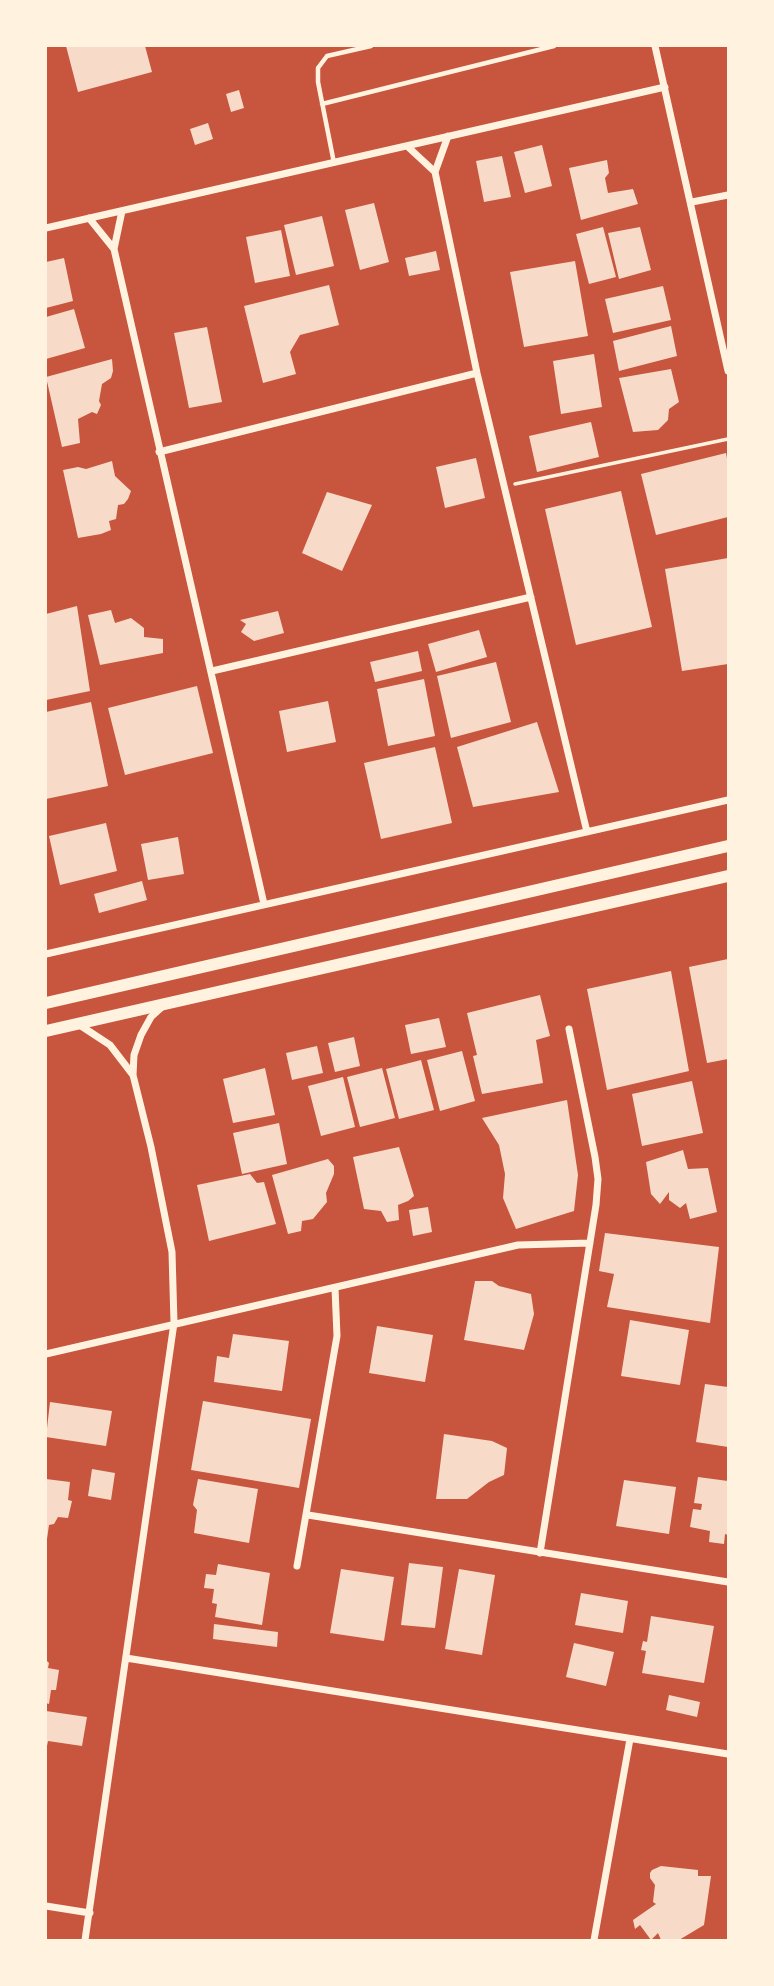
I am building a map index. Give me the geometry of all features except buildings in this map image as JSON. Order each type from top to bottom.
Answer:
[{"type":"street","points":[[655,46],[729,371]]},
{"type":"street","points":[[46,228],[665,87]]},
{"type":"street","points":[[447,136],[435,172],[477,373],[587,832]]},
{"type":"street","points":[[407,146],[435,172]]},
{"type":"street","points":[[692,202],[729,195]]},
{"type":"street","points":[[122,211],[114,249],[264,904]]},
{"type":"street","points":[[89,218],[114,249]]},
{"type":"street","points":[[159,452],[477,373]]},
{"type":"street","points":[[212,671],[531,597]]},
{"type":"street","points":[[46,954],[729,800]]},
{"type":"street","points":[[46,1003],[729,846]]},
{"type":"street","points":[[46,1031],[729,876]]},
{"type":"street","points":[[85,1941],[174,1323],[172,1252],[154,1159],[133,1075],[134,1055],[141,1035],[151,1017],[165,1003]]},
{"type":"street","points":[[78,1024],[110,1045],[133,1075]]},
{"type":"street","points":[[540,1553],[598,1179],[569,1029]]},
{"type":"street","points":[[46,1354],[518,1245],[590,1243]]},
{"type":"street","points":[[297,1566],[337,1336],[335,1288]]},
{"type":"street","points":[[308,1515],[729,1582]]},
{"type":"street","points":[[126,1658],[729,1754]]},
{"type":"street","points":[[594,1941],[630,1739]]},
{"type":"street","points":[[46,1906],[90,1913]]},
{"type":"lane","points":[[334,163],[318,82],[318,68],[327,56],[371,46]]},
{"type":"lane","points":[[322,104],[554,46]]},
{"type":"path","points":[[504,487],[729,439]]}]
